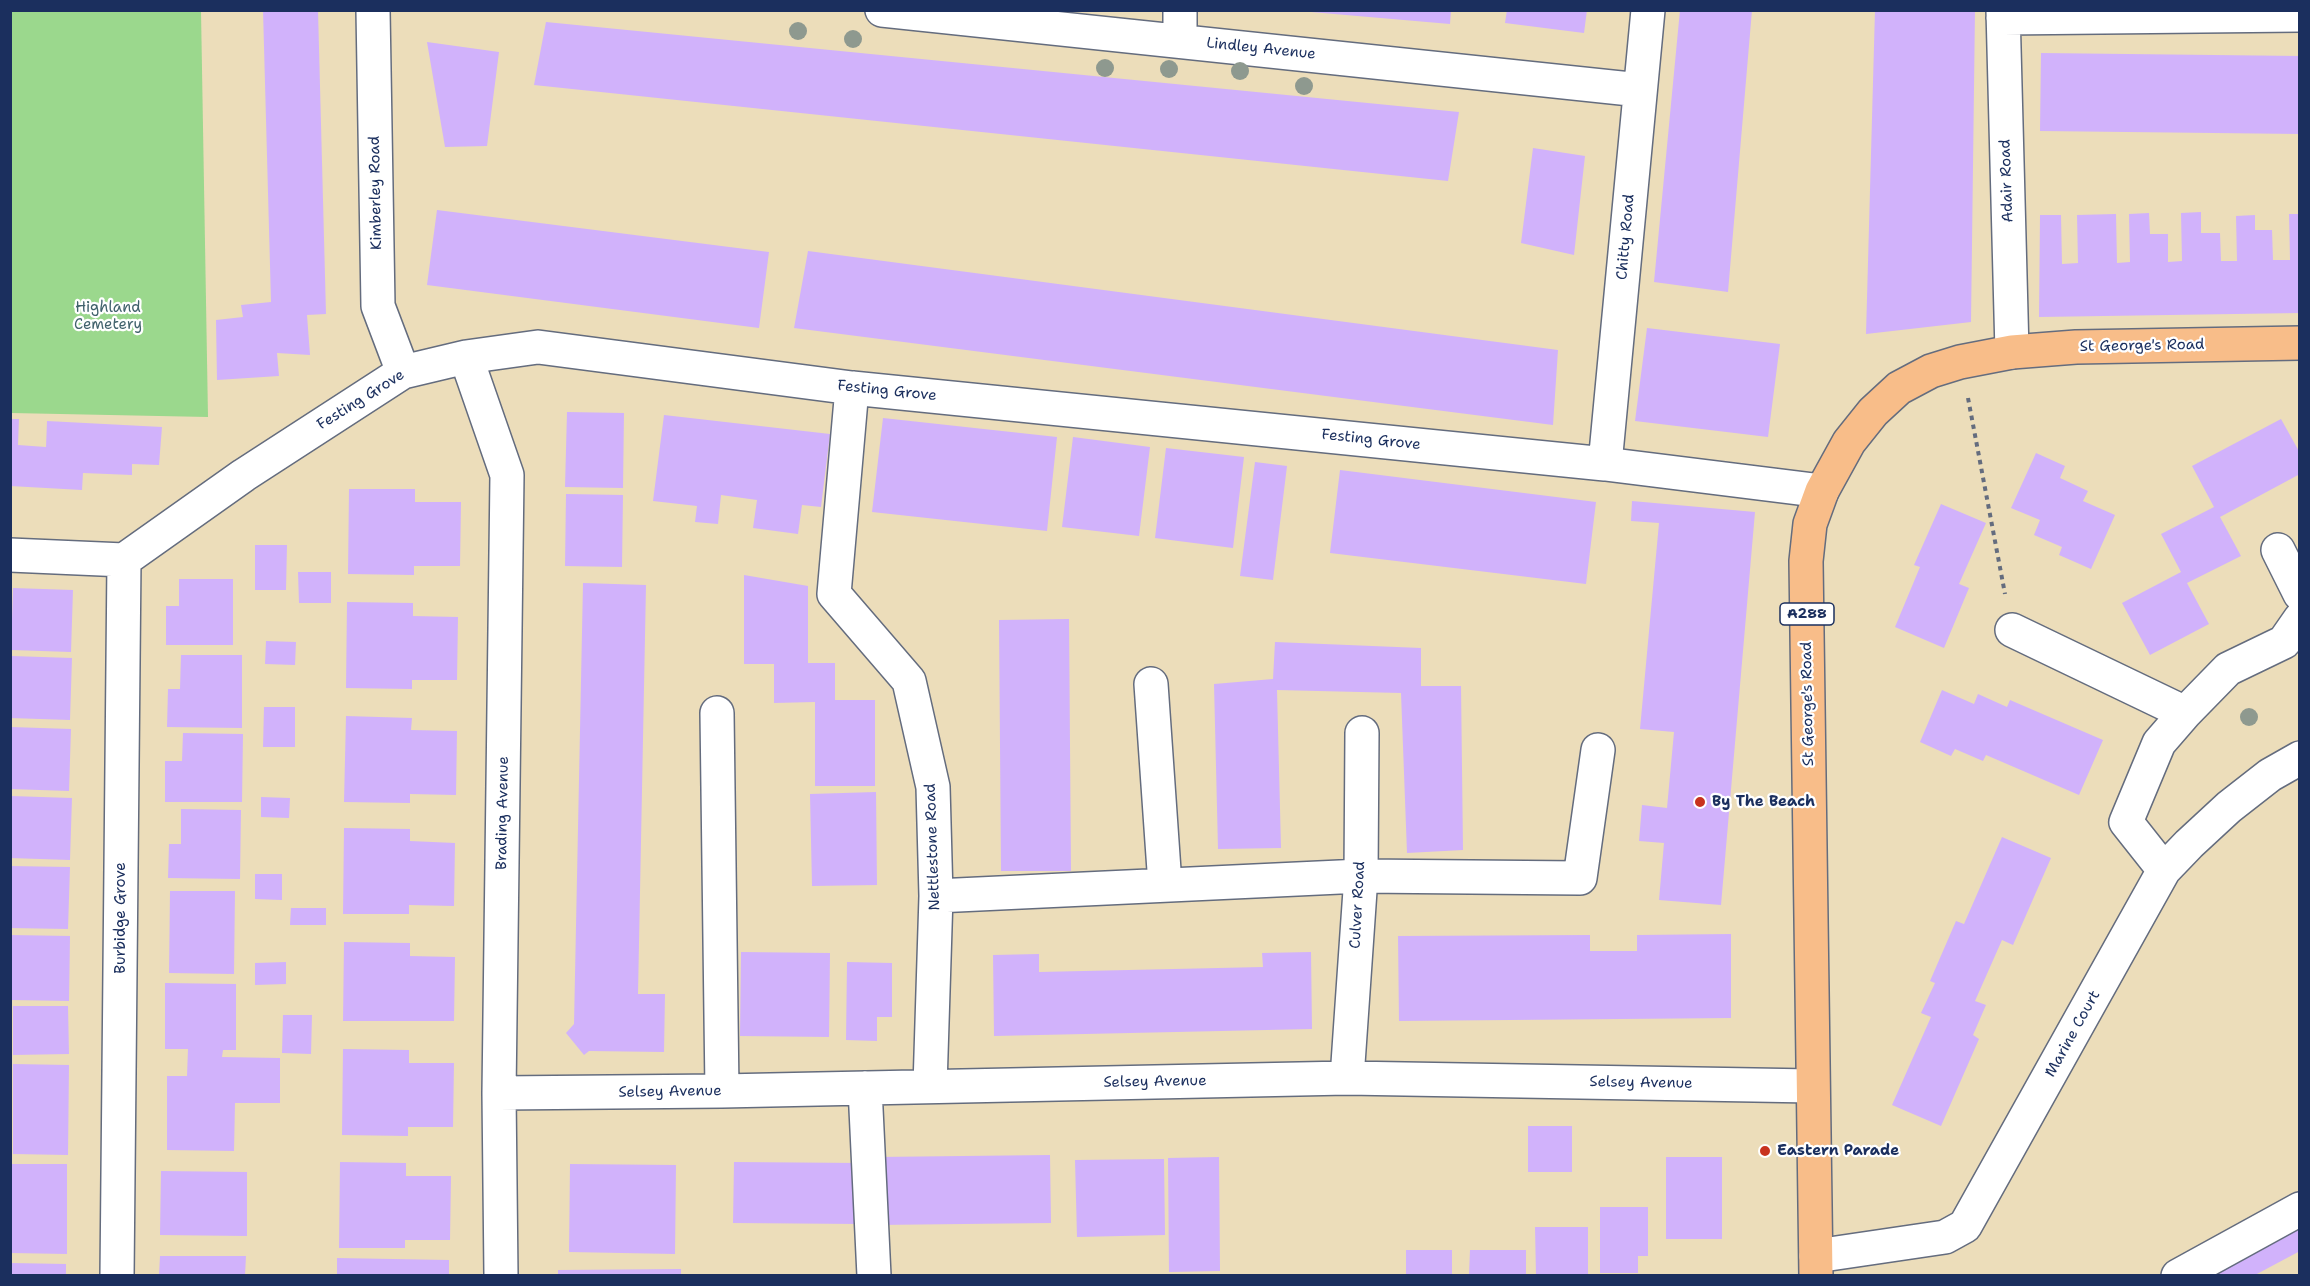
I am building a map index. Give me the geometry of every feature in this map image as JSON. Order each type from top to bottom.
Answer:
[{"type":"main road","name":"St George's Road","points":[[1816,1266],[1806,561],[1810,524],[1822,491],[1849,442],[1873,412],[1899,388],[1931,371],[1960,362],[2012,352],[2076,347],[2300,343]]},
{"type":"street","name":"Kimberley Road","points":[[373,10],[378,306],[403,372]]},
{"type":"street","name":"Lindley Avenue","points":[[882,10],[1180,26],[1640,90]]},
{"type":"street","name":"Chitty Road","points":[[1605,464],[1648,10]]},
{"type":"street","points":[[2003,14],[2300,15]]},
{"type":"street","name":"Adair Road","points":[[2003,14],[2012,352]]},
{"type":"street","name":"Festing Grove","points":[[124,560],[244,475],[403,372],[466,357],[537,347],[852,388],[1605,464],[1822,491]]},
{"type":"street","name":"Brading Avenue","points":[[466,357],[507,475],[499,1094],[501,1275]]},
{"type":"street","name":"Nettlestone Road","points":[[852,388],[834,594],[909,681],[933,787],[936,896],[930,1086]]},
{"type":"street","points":[[2278,550],[2300,594]]},
{"type":"street","points":[[10,555],[124,560]]},
{"type":"street","name":"Burbidge Grove","points":[[117,1275],[124,560]]},
{"type":"street","points":[[2164,870],[2126,822],[2159,743],[2228,669],[2284,642],[2300,619]]},
{"type":"street","points":[[2012,630],[2185,713]]},
{"type":"street","points":[[1151,684],[1165,885]]},
{"type":"street","points":[[717,713],[722,1091]]},
{"type":"street","name":"Culver Road","points":[[1347,1078],[1361,876],[1362,733]]},
{"type":"street","points":[[936,896],[1361,876],[1581,878],[1598,750]]},
{"type":"street","name":"Marine Court","points":[[1816,1266],[1945,1237],[1965,1226],[2164,870],[2188,844],[2229,807],[2270,775],[2300,758]]},
{"type":"street","name":"Selsey Avenue","points":[[499,1094],[1347,1078],[1812,1086]]},
{"type":"street","points":[[865,1088],[874,1275]]},
{"type":"street","points":[[2178,1275],[2300,1209]]},
{"type":"path","points":[[1960,362],[2012,630]]},
{"type":"green space","name":"Highland Cemetery","points":[[11,10],[201,11],[208,417],[11,413]]},
{"type":"building","points":[[263,10],[318,10],[326,314],[307,315],[310,355],[277,353],[279,376],[217,380],[216,320],[243,317],[241,305],[271,302]]},
{"type":"building","points":[[1311,10],[1451,10],[1450,24],[1311,12]]},
{"type":"building","points":[[1507,10],[1587,10],[1584,33],[1505,23]]},
{"type":"building","points":[[1680,10],[1752,10],[1728,292],[1654,282]]},
{"type":"building","points":[[1875,10],[1975,10],[1971,322],[1866,334]]},
{"type":"building","points":[[546,22],[1459,112],[1448,181],[534,85]]},
{"type":"building","points":[[427,42],[499,52],[487,146],[445,147]]},
{"type":"building","points":[[2041,53],[2300,56],[2300,134],[2040,131]]},
{"type":"building","points":[[1533,148],[1585,156],[1574,255],[1521,243]]},
{"type":"building","points":[[437,210],[769,252],[759,328],[427,285]]},
{"type":"building","points":[[2201,212],[2201,233],[2220,233],[2221,261],[2237,261],[2236,216],[2255,215],[2255,230],[2272,230],[2273,260],[2290,260],[2289,214],[2300,214],[2300,313],[2039,317],[2040,215],[2061,215],[2062,264],[2078,263],[2077,215],[2116,214],[2117,263],[2130,262],[2129,214],[2149,213],[2150,234],[2168,234],[2168,262],[2182,261],[2181,213]]},
{"type":"building","points":[[808,251],[1558,350],[1553,425],[794,328]]},
{"type":"building","points":[[1647,328],[1780,344],[1768,437],[1635,421]]},
{"type":"building","points":[[567,412],[624,413],[623,488],[565,487]]},
{"type":"building","points":[[664,415],[830,434],[821,507],[802,505],[798,534],[753,528],[757,500],[721,495],[718,524],[695,522],[697,506],[653,501]]},
{"type":"building","points":[[883,418],[1057,437],[1047,531],[872,512]]},
{"type":"building","points":[[10,419],[19,419],[18,445],[46,447],[47,421],[162,427],[159,465],[132,464],[132,475],[83,473],[82,490],[10,486]]},
{"type":"building","points":[[2281,419],[2300,453],[2300,474],[2220,517],[2241,556],[2187,583],[2209,624],[2150,655],[2122,603],[2181,572],[2161,534],[2214,507],[2192,466]]},
{"type":"building","points":[[1073,437],[1150,447],[1139,536],[1062,527]]},
{"type":"building","points":[[1166,448],[1244,457],[1233,548],[1155,538]]},
{"type":"building","points":[[2036,453],[2065,466],[2060,478],[2088,491],[2083,501],[2115,515],[2091,569],[2059,555],[2062,547],[2034,535],[2040,520],[2011,508]]},
{"type":"building","points":[[1255,462],[1287,466],[1273,580],[1240,576]]},
{"type":"building","points":[[1340,470],[1596,502],[1586,584],[1330,553]]},
{"type":"building","points":[[349,489],[415,489],[415,502],[461,502],[460,566],[414,566],[414,575],[348,574]]},
{"type":"building","points":[[566,494],[623,495],[622,567],[565,566]]},
{"type":"building","points":[[1632,501],[1755,512],[1721,905],[1659,900],[1664,843],[1639,841],[1642,805],[1667,808],[1674,732],[1640,729],[1659,523],[1631,521]]},
{"type":"building","points":[[1941,504],[1986,523],[1959,584],[1969,588],[1944,648],[1895,627],[1920,567],[1914,565]]},
{"type":"building","points":[[255,545],[287,545],[286,590],[255,590]]},
{"type":"building","points":[[298,572],[331,572],[331,603],[299,603]]},
{"type":"building","points":[[744,575],[808,586],[808,663],[835,663],[835,700],[875,700],[875,786],[815,786],[815,702],[774,703],[774,664],[744,664]]},
{"type":"building","points":[[179,579],[233,579],[233,645],[166,645],[166,606],[179,606]]},
{"type":"building","points":[[583,583],[646,585],[638,994],[665,994],[664,1052],[589,1051],[584,1055],[566,1033],[574,1024]]},
{"type":"building","points":[[13,588],[73,590],[71,652],[11,650]]},
{"type":"building","points":[[347,602],[413,603],[413,616],[458,617],[457,680],[412,680],[412,689],[346,688]]},
{"type":"building","points":[[1069,619],[1071,871],[1001,871],[999,620]]},
{"type":"building","points":[[266,641],[296,642],[295,665],[265,664]]},
{"type":"building","points":[[1275,642],[1421,648],[1421,686],[1461,686],[1463,850],[1407,853],[1401,693],[1277,690],[1281,848],[1218,849],[1214,684],[1273,679]]},
{"type":"building","points":[[181,655],[242,655],[242,728],[167,727],[168,689],[180,689]]},
{"type":"building","points":[[12,656],[72,658],[70,720],[10,718]]},
{"type":"building","points":[[1942,690],[1974,704],[1978,694],[2007,707],[2010,700],[2103,740],[2079,795],[1986,755],[1983,761],[1955,749],[1951,756],[1920,742]]},
{"type":"building","points":[[264,707],[295,707],[295,747],[263,747]]},
{"type":"building","points":[[346,716],[412,718],[411,730],[457,731],[456,795],[410,794],[410,803],[344,802]]},
{"type":"building","points":[[11,727],[71,729],[69,791],[10,789]]},
{"type":"building","points":[[183,733],[243,734],[242,802],[165,802],[165,761],[182,761]]},
{"type":"building","points":[[876,792],[877,885],[812,886],[810,794]]},
{"type":"building","points":[[11,796],[72,798],[70,860],[10,858]]},
{"type":"building","points":[[261,797],[290,798],[289,818],[261,817]]},
{"type":"building","points":[[181,809],[241,810],[240,879],[168,878],[169,844],[181,844]]},
{"type":"building","points":[[344,828],[410,829],[410,841],[455,843],[454,906],[409,905],[409,914],[343,914]]},
{"type":"building","points":[[2002,837],[2051,858],[2013,945],[2002,940],[1975,1001],[1986,1005],[1973,1035],[1979,1039],[1941,1126],[1892,1105],[1931,1017],[1921,1013],[1935,983],[1930,981],[1956,921],[1964,924]]},
{"type":"building","points":[[10,866],[70,867],[68,929],[10,928]]},
{"type":"building","points":[[255,874],[282,874],[282,900],[255,899]]},
{"type":"building","points":[[170,891],[235,891],[234,974],[169,973]]},
{"type":"building","points":[[291,908],[326,908],[326,925],[290,925]]},
{"type":"building","points":[[1731,934],[1731,1018],[1399,1021],[1398,936],[1590,935],[1590,951],[1637,951],[1637,935]]},
{"type":"building","points":[[10,935],[70,936],[69,1001],[10,1000]]},
{"type":"building","points":[[344,942],[410,943],[410,956],[455,957],[454,1021],[343,1021]]},
{"type":"building","points":[[741,952],[830,953],[829,1037],[740,1036]]},
{"type":"building","points":[[1311,952],[1312,1029],[994,1036],[993,955],[1039,954],[1039,972],[1263,967],[1262,953]]},
{"type":"building","points":[[286,962],[286,984],[255,985],[255,963]]},
{"type":"building","points":[[847,962],[892,963],[892,1017],[877,1017],[877,1041],[846,1040]]},
{"type":"building","points":[[165,983],[236,984],[236,1050],[223,1050],[222,1057],[280,1058],[280,1103],[235,1103],[234,1151],[167,1150],[167,1076],[187,1076],[188,1049],[165,1049]]},
{"type":"building","points":[[13,1006],[68,1006],[69,1054],[13,1055]]},
{"type":"building","points":[[283,1015],[312,1015],[311,1054],[282,1053]]},
{"type":"building","points":[[343,1049],[409,1050],[409,1063],[454,1063],[453,1127],[408,1127],[408,1136],[342,1135]]},
{"type":"building","points":[[13,1064],[69,1065],[68,1155],[13,1154]]},
{"type":"building","points":[[1528,1126],[1572,1126],[1572,1172],[1528,1172]]},
{"type":"building","points":[[1050,1155],[1051,1223],[877,1225],[876,1157]]},
{"type":"building","points":[[1219,1157],[1220,1271],[1169,1272],[1168,1158]]},
{"type":"building","points":[[1666,1157],[1722,1157],[1722,1239],[1666,1239]]},
{"type":"building","points":[[1164,1159],[1165,1235],[1077,1237],[1075,1160]]},
{"type":"building","points":[[340,1162],[406,1163],[406,1176],[451,1176],[450,1240],[405,1240],[405,1248],[339,1248]]},
{"type":"building","points":[[734,1162],[860,1163],[859,1224],[733,1223]]},
{"type":"building","points":[[12,1164],[67,1164],[67,1254],[11,1253]]},
{"type":"building","points":[[570,1164],[676,1165],[675,1254],[569,1252]]},
{"type":"building","points":[[161,1171],[247,1172],[247,1236],[160,1235]]},
{"type":"building","points":[[1600,1207],[1648,1207],[1648,1256],[1638,1256],[1638,1273],[1600,1273]]},
{"type":"building","points":[[1535,1227],[1588,1227],[1588,1275],[1536,1275]]},
{"type":"building","points":[[2300,1227],[2300,1251],[2255,1275],[2213,1275]]},
{"type":"building","points":[[1406,1250],[1452,1250],[1452,1275],[1406,1275]]},
{"type":"building","points":[[1470,1250],[1526,1250],[1526,1275],[1469,1275]]},
{"type":"building","points":[[160,1256],[246,1256],[245,1275],[159,1275]]},
{"type":"building","points":[[337,1258],[449,1260],[449,1275],[337,1275]]},
{"type":"building","points":[[11,1263],[66,1264],[66,1275],[11,1275]]},
{"type":"building","points":[[681,1269],[681,1275],[558,1275],[558,1270]]},
{"type":"place","name":"By The Beach","points":[[1700,802]]},
{"type":"place","name":"Eastern Parade","points":[[1765,1151]]}]
